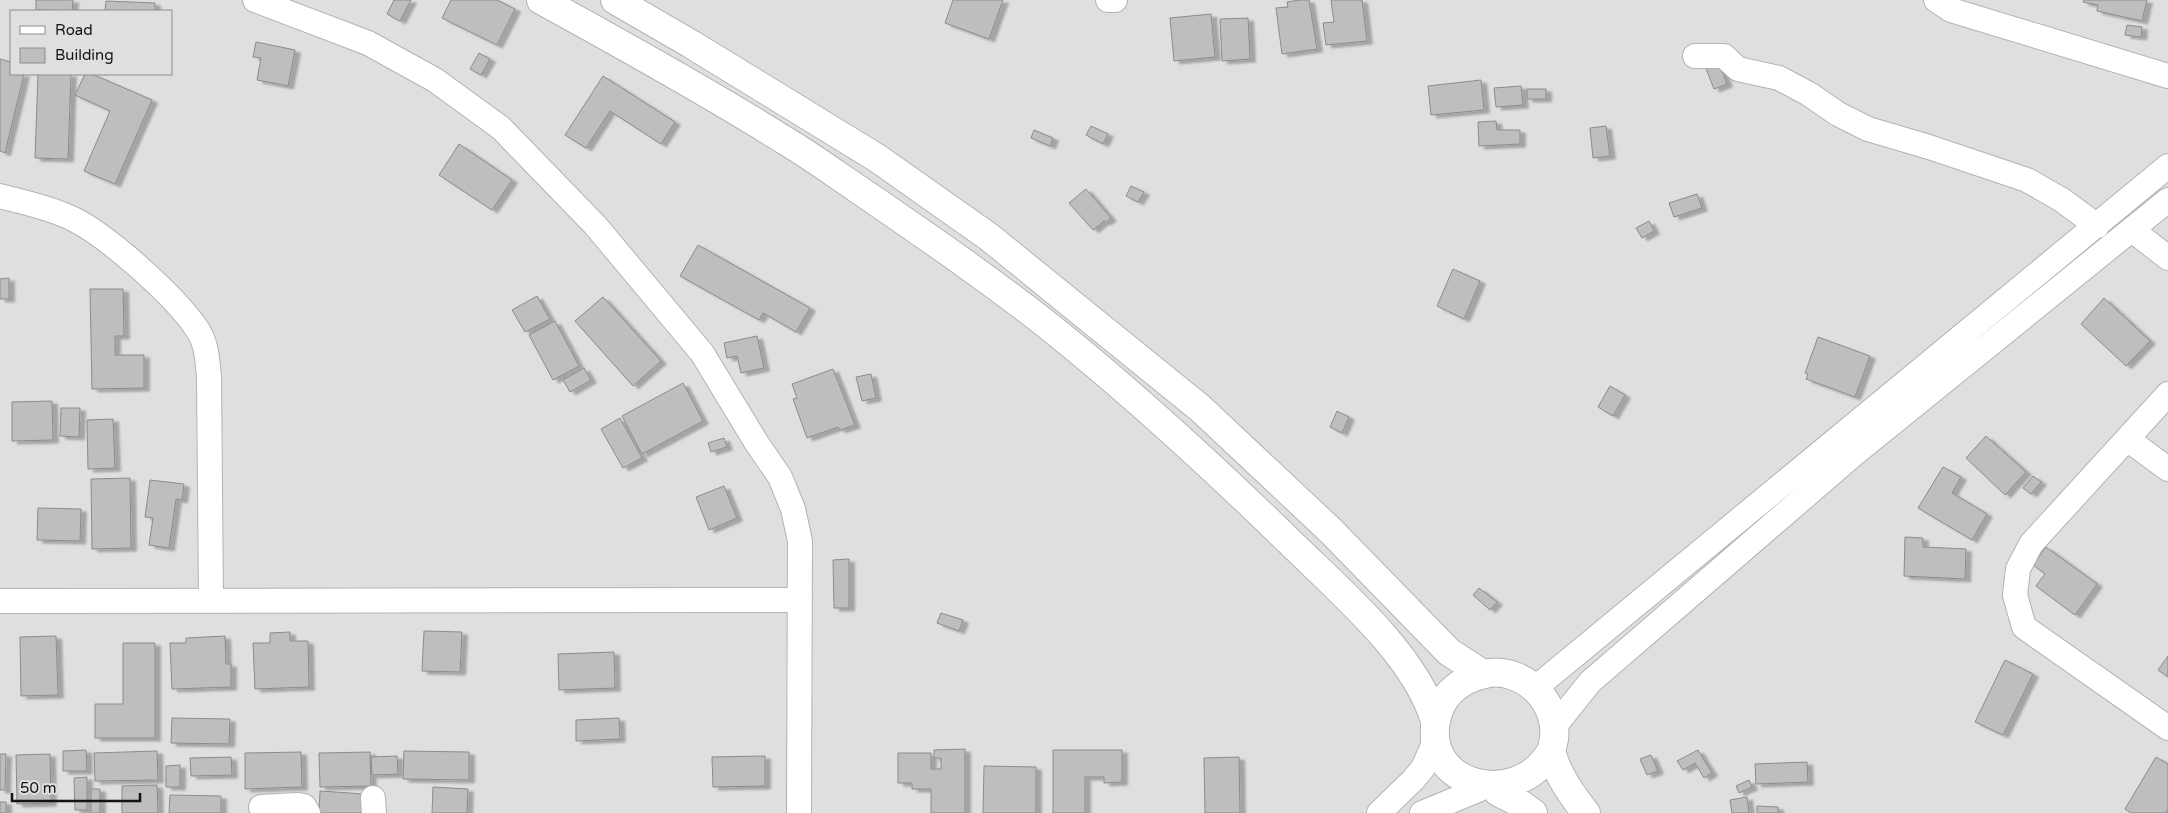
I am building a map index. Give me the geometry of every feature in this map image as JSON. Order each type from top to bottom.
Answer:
[{"type":"main road","points":[[541,0],[659,65],[791,144],[940,245],[1050,328],[1162,422],[1257,510],[1345,596],[1387,642],[1418,681],[1430,703],[1440,757],[1449,772],[1462,783],[1518,802],[1533,813]]},
{"type":"main road","points":[[615,0],[691,44],[877,158],[989,237],[1200,408],[1331,531],[1449,652],[1483,674]]},
{"type":"main road","points":[[1435,731],[1442,704],[1452,690],[1467,679],[1483,674],[1508,674],[1520,678],[1547,703],[1552,715],[1552,739],[1563,781],[1586,813]]},
{"type":"main road","points":[[1488,791],[1512,789],[1525,784],[1545,764],[1552,739]]},
{"type":"street","points":[[255,0],[368,43],[435,80],[501,128],[594,225],[702,353],[756,442],[780,477],[793,509],[800,541],[799,813]]},
{"type":"street","points":[[1108,0],[1115,0]]},
{"type":"street","points":[[1936,0],[1951,10],[2168,76]]},
{"type":"street","points":[[1695,56],[1724,56],[1738,69],[1779,78],[1809,94],[1838,114],[1868,129],[2027,180],[2062,200],[2097,226]]},
{"type":"street","points":[[1534,689],[2168,166]]},
{"type":"street","points":[[0,196],[69,217],[98,234],[133,262],[167,294],[198,329],[207,348],[209,376],[210,601]]},
{"type":"street","points":[[1552,739],[1590,682],[1853,455],[2168,200]]},
{"type":"street","points":[[2132,230],[2168,258]]},
{"type":"street","points":[[2168,394],[2031,544],[2018,569],[2016,595],[2024,627],[2168,728]]},
{"type":"street","points":[[2127,439],[2168,469]]},
{"type":"street","points":[[0,601],[800,600]]},
{"type":"street","points":[[1379,813],[1423,768],[1435,731]]},
{"type":"street","points":[[1422,813],[1488,791]]},
{"type":"street","points":[[261,807],[298,805],[304,806],[308,813]]},
{"type":"building","points":[[36,0],[73,0],[72,10],[36,10]]},
{"type":"building","points":[[394,0],[411,0],[400,21],[387,14]]},
{"type":"building","points":[[451,0],[497,0],[515,9],[497,45],[442,18]]},
{"type":"building","points":[[953,0],[1003,0],[989,39],[945,23]]},
{"type":"building","points":[[1309,0],[1317,49],[1282,54],[1276,8],[1288,7],[1287,2]]},
{"type":"building","points":[[1331,0],[1362,0],[1367,41],[1326,45],[1323,23],[1334,22]]},
{"type":"building","points":[[2084,0],[2147,0],[2142,21],[2097,11],[2098,5],[2083,2]]},
{"type":"building","points":[[106,1],[155,3],[155,10],[105,10]]},
{"type":"building","points":[[1211,14],[1215,57],[1174,61],[1170,18]]},
{"type":"building","points":[[1248,18],[1250,59],[1222,61],[1220,19]]},
{"type":"building","points":[[2127,25],[2142,27],[2141,37],[2125,35]]},
{"type":"building","points":[[256,42],[295,50],[288,86],[257,80],[261,58],[253,57]]},
{"type":"building","points":[[479,53],[490,59],[481,75],[470,69]]},
{"type":"building","points":[[0,59],[10,62],[10,75],[24,75],[5,153],[0,151]]},
{"type":"building","points":[[1718,61],[1727,84],[1714,89],[1705,66]]},
{"type":"building","points":[[38,75],[71,75],[68,159],[35,158]]},
{"type":"building","points":[[85,75],[94,75],[152,100],[115,184],[84,171],[110,111],[75,95]]},
{"type":"building","points":[[603,76],[675,122],[661,144],[610,111],[586,148],[565,135]]},
{"type":"building","points":[[1481,80],[1484,110],[1431,115],[1428,86]]},
{"type":"building","points":[[1521,86],[1523,105],[1496,107],[1494,88]]},
{"type":"building","points":[[1527,89],[1546,89],[1546,99],[1527,99]]},
{"type":"building","points":[[1496,121],[1497,130],[1520,130],[1520,144],[1479,146],[1478,122]]},
{"type":"building","points":[[1091,126],[1108,134],[1103,144],[1086,135]]},
{"type":"building","points":[[1606,126],[1610,156],[1593,158],[1590,128]]},
{"type":"building","points":[[1034,130],[1053,138],[1050,146],[1031,138]]},
{"type":"building","points":[[459,144],[512,180],[492,210],[439,175]]},
{"type":"building","points":[[1131,186],[1144,192],[1138,202],[1126,196]]},
{"type":"building","points":[[1086,189],[1111,218],[1093,230],[1069,203]]},
{"type":"building","points":[[1697,194],[1702,208],[1674,217],[1669,203]]},
{"type":"building","points":[[1649,221],[1654,231],[1642,238],[1636,228]]},
{"type":"building","points":[[698,245],[810,308],[796,332],[763,313],[759,320],[680,276]]},
{"type":"building","points":[[1453,269],[1480,281],[1464,319],[1437,306]]},
{"type":"building","points":[[9,278],[9,299],[0,299],[0,279]]},
{"type":"building","points":[[90,289],[123,289],[124,336],[115,336],[115,355],[144,355],[144,388],[92,389]]},
{"type":"building","points":[[537,296],[550,319],[525,332],[512,310]]},
{"type":"building","points":[[603,297],[661,361],[633,386],[575,321]]},
{"type":"building","points":[[2104,298],[2150,341],[2126,366],[2081,324]]},
{"type":"building","points":[[555,321],[579,366],[553,380],[529,335]]},
{"type":"building","points":[[757,336],[764,368],[741,373],[737,356],[727,358],[724,343]]},
{"type":"building","points":[[1818,337],[1870,356],[1855,397],[1806,379],[1808,374],[1805,373]]},
{"type":"building","points":[[584,368],[591,380],[570,392],[563,380]]},
{"type":"building","points":[[833,369],[855,425],[840,430],[838,427],[807,438],[793,399],[797,398],[792,384]]},
{"type":"building","points":[[871,374],[876,398],[862,401],[856,377]]},
{"type":"building","points":[[683,383],[703,421],[642,454],[622,416]]},
{"type":"building","points":[[1610,386],[1625,395],[1613,416],[1598,407]]},
{"type":"building","points":[[52,401],[53,440],[12,441],[12,402]]},
{"type":"building","points":[[61,408],[80,408],[79,437],[60,436]]},
{"type":"building","points":[[1337,411],[1349,417],[1342,433],[1330,427]]},
{"type":"building","points":[[620,418],[642,458],[623,468],[601,429]]},
{"type":"building","points":[[113,419],[115,468],[88,469],[87,420]]},
{"type":"building","points":[[1986,436],[2026,472],[2005,495],[1966,458]]},
{"type":"building","points":[[724,438],[727,447],[711,452],[708,443]]},
{"type":"building","points":[[1943,467],[1961,477],[1952,493],[1987,514],[1972,540],[1918,508]]},
{"type":"building","points":[[2033,476],[2041,482],[2031,494],[2023,488]]},
{"type":"building","points":[[130,478],[131,548],[92,549],[91,479]]},
{"type":"building","points":[[150,480],[184,484],[182,500],[176,499],[169,548],[149,545],[153,518],[145,517]]},
{"type":"building","points":[[724,486],[737,518],[709,530],[696,497]]},
{"type":"building","points":[[38,508],[81,509],[80,541],[37,540]]},
{"type":"building","points":[[1905,537],[1923,538],[1923,547],[1966,549],[1965,579],[1904,576]]},
{"type":"building","points":[[2046,547],[2097,584],[2075,615],[2036,586],[2045,574],[2033,565]]},
{"type":"building","points":[[849,559],[849,608],[834,608],[833,560]]},
{"type":"building","points":[[1479,588],[1497,602],[1490,610],[1473,595]]},
{"type":"building","points":[[941,613],[963,620],[959,631],[937,623]]},
{"type":"building","points":[[424,631],[462,632],[460,672],[422,671]]},
{"type":"building","points":[[290,632],[290,641],[308,641],[309,687],[255,689],[253,643],[270,643],[270,633]]},
{"type":"building","points":[[56,636],[58,695],[21,696],[20,637]]},
{"type":"building","points":[[225,636],[226,664],[231,664],[231,687],[172,689],[170,643],[186,643],[186,638]]},
{"type":"building","points":[[123,643],[155,643],[155,738],[95,738],[95,704],[123,704]]},
{"type":"building","points":[[614,652],[615,688],[559,690],[558,654]]},
{"type":"building","points":[[2168,656],[2168,677],[2158,670]]},
{"type":"building","points":[[2005,660],[2033,674],[2003,735],[1975,722]]},
{"type":"building","points":[[172,718],[230,719],[229,744],[171,743]]},
{"type":"building","points":[[619,718],[620,739],[576,741],[576,720]]},
{"type":"building","points":[[965,749],[965,813],[931,813],[931,789],[912,789],[912,783],[898,783],[898,753],[931,753],[931,769],[941,769],[941,758],[934,758],[934,750]]},
{"type":"building","points":[[86,750],[87,771],[63,771],[63,751]]},
{"type":"building","points":[[1053,750],[1122,750],[1122,782],[1104,783],[1104,777],[1085,777],[1085,813],[1053,813]]},
{"type":"building","points":[[1698,750],[1712,773],[1704,778],[1695,763],[1683,770],[1677,761]]},
{"type":"building","points":[[157,751],[158,780],[95,781],[94,753]]},
{"type":"building","points":[[404,751],[469,752],[469,780],[403,779]]},
{"type":"building","points":[[301,752],[302,787],[245,789],[245,753]]},
{"type":"building","points":[[370,752],[371,786],[320,787],[319,753]]},
{"type":"building","points":[[0,754],[6,754],[5,790],[0,790]]},
{"type":"building","points":[[50,754],[51,803],[17,804],[16,755]]},
{"type":"building","points":[[1651,755],[1658,771],[1647,775],[1640,759]]},
{"type":"building","points":[[397,756],[398,774],[372,775],[371,757]]},
{"type":"building","points":[[765,756],[765,786],[713,787],[712,757]]},
{"type":"building","points":[[231,757],[232,775],[191,776],[190,758]]},
{"type":"building","points":[[1239,757],[1240,813],[1205,813],[1204,758]]},
{"type":"building","points":[[2156,757],[2168,764],[2168,809],[2166,813],[2131,813],[2125,809]]},
{"type":"building","points":[[1807,762],[1808,782],[1756,784],[1755,764]]},
{"type":"building","points":[[180,765],[180,787],[166,787],[166,766]]},
{"type":"building","points":[[984,766],[1036,767],[1036,813],[983,813]]},
{"type":"building","points":[[87,777],[87,810],[75,810],[74,778]]},
{"type":"building","points":[[1749,780],[1752,787],[1739,793],[1736,786]]},
{"type":"building","points":[[157,785],[158,813],[122,813],[122,786]]},
{"type":"building","points":[[433,787],[468,789],[467,813],[432,813]]},
{"type":"building","points":[[91,789],[100,789],[100,813],[91,813]]},
{"type":"building","points":[[320,791],[365,794],[364,813],[319,813]]},
{"type":"building","points":[[170,795],[221,796],[221,813],[169,813]]},
{"type":"building","points":[[1747,797],[1749,813],[1732,813],[1730,800]]},
{"type":"building","points":[[0,802],[6,802],[6,813],[0,813]]},
{"type":"building","points":[[1757,806],[1778,807],[1778,813],[1757,813]]}]
